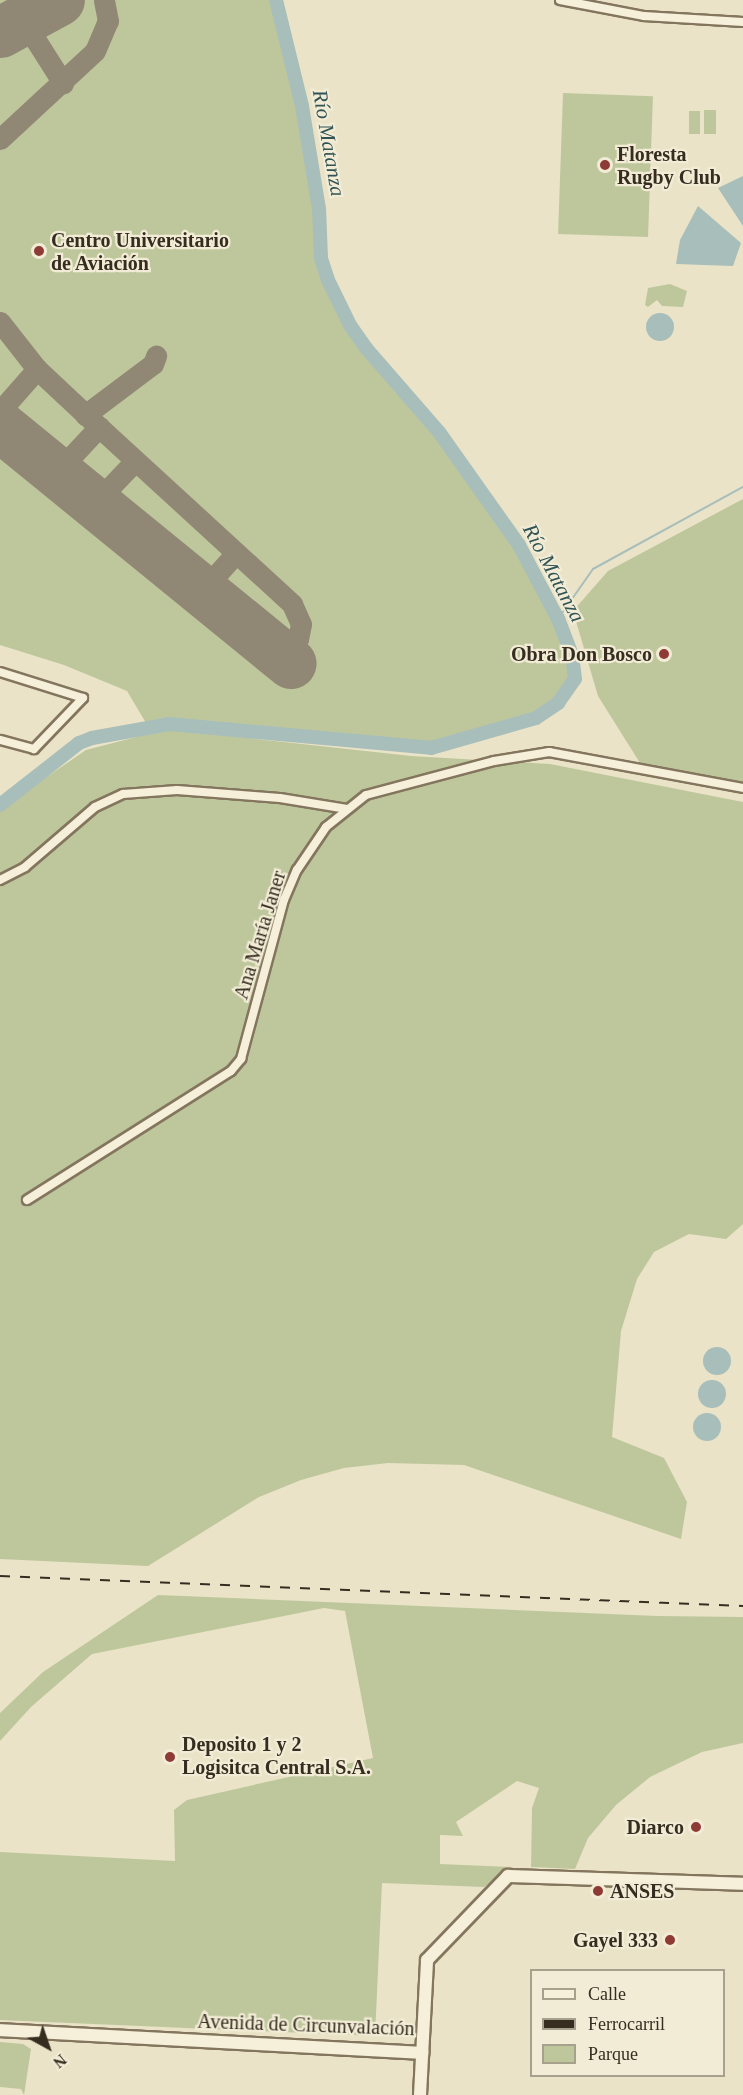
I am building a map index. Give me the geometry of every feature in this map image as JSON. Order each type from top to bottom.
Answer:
[{"type":"street","points":[[560,0],[644,16],[743,22]]},
{"type":"street","points":[[0,672],[83,698],[38,747],[31,749],[0,740]]},
{"type":"street","name":"Ana María Janer","points":[[27,1200],[218,1082],[241,1059],[284,900],[297,870],[326,827],[347,809],[376,790],[549,752],[743,788]]},
{"type":"street","points":[[0,880],[25,867],[95,807],[123,794],[177,790],[280,798],[347,809]]},
{"type":"street","name":"Avenida de Circunvalación","points":[[0,2031],[422,2052],[427,1960],[508,1876],[743,1884]]},
{"type":"street","points":[[420,2095],[422,2052]]},
{"type":"green space","points":[[0,0],[276,0],[302,106],[319,209],[321,258],[328,280],[350,325],[439,432],[528,559],[558,619],[575,665],[571,689],[558,703],[536,718],[431,748],[169,724],[149,728],[127,691],[64,665],[0,645]]},
{"type":"green space","name":"Floresta Rugby Club","points":[[563,93],[653,96],[648,237],[558,234]]},
{"type":"green space","points":[[704,110],[716,110],[716,134],[704,134]]},
{"type":"green space","points":[[689,111],[700,111],[700,134],[689,134]]},
{"type":"green space","points":[[670,284],[687,291],[683,307],[662,306],[657,300],[648,307],[645,305],[648,288]]},
{"type":"green space","name":"Obra Don Bosco","points":[[743,499],[743,783],[640,763],[598,696],[573,611],[608,571]]},
{"type":"green space","points":[[167,729],[411,756],[550,764],[743,802],[743,1224],[726,1239],[689,1234],[654,1252],[637,1279],[621,1331],[612,1437],[664,1458],[687,1502],[681,1539],[464,1465],[388,1463],[344,1468],[301,1480],[259,1497],[148,1566],[0,1559],[0,809],[86,750]]},
{"type":"green space","points":[[158,1595],[657,1616],[743,1617],[743,1743],[702,1752],[650,1777],[616,1805],[588,1838],[575,1869],[531,1867],[532,1808],[539,1788],[517,1781],[456,1822],[463,1836],[440,1835],[440,1864],[513,1867],[484,1887],[382,1883],[375,2036],[0,2020],[0,1852],[175,1861],[174,1810],[187,1800],[373,1758],[345,1611],[324,1608],[92,1654],[31,1707],[0,1741],[0,1713],[43,1672]]},
{"type":"green space","points":[[0,2042],[23,2044],[31,2049],[24,2095],[21,2089],[0,2087]]},
{"type":"water","points":[[743,176],[743,226],[718,188]]},
{"type":"water","points":[[698,206],[741,243],[733,266],[676,264],[680,240]]},
{"type":"water","points":[[660,313],[670,317],[674,327],[670,337],[660,341],[650,337],[646,327],[650,317]]},
{"type":"water","points":[[717,1347],[727,1351],[731,1361],[727,1371],[717,1375],[707,1371],[703,1361],[707,1351]]},
{"type":"water","points":[[712,1380],[722,1384],[726,1394],[722,1404],[712,1408],[702,1404],[698,1394],[702,1384]]},
{"type":"water","points":[[707,1413],[717,1417],[721,1427],[717,1437],[707,1441],[697,1437],[693,1427],[697,1417]]},
{"type":"waterway","name":"Río Matanza","points":[[0,805],[79,743],[92,738],[169,724],[431,748],[536,718],[558,703],[575,679],[572,655],[558,619],[519,545],[439,432],[366,348],[350,325],[328,280],[321,258],[319,209],[302,106],[276,0]]},
{"type":"waterway","points":[[558,619],[593,569],[743,487]]},
{"type":"taxiway","points":[[0,139],[95,51],[108,21],[104,0]]},
{"type":"taxiway","points":[[23,20],[63,83]]},
{"type":"taxiway","points":[[0,322],[37,369],[99,427]]},
{"type":"taxiway","points":[[85,415],[153,364],[156,356]]},
{"type":"taxiway","points":[[0,411],[37,369]]},
{"type":"taxiway","points":[[57,472],[99,427],[292,604],[301,624],[298,639],[285,658]]},
{"type":"taxiway","points":[[95,503],[135,461]]},
{"type":"taxiway","points":[[202,591],[236,553]]},
{"type":"runway","points":[[0,32],[59,0]]},
{"type":"runway","points":[[0,426],[291,663]]},
{"type":"railway","points":[[0,1576],[743,1606]]},
{"type":"place","name":"Floresta Rugby Club","points":[[605,165]]},
{"type":"place","name":"Centro Universitario de Aviación","points":[[39,251]]},
{"type":"place","name":"Obra Don Bosco","points":[[664,654]]},
{"type":"place","name":"Deposito 1 y 2 Logisitca Central S.A.","points":[[170,1757]]},
{"type":"place","name":"Diarco","points":[[696,1827]]},
{"type":"place","name":"ANSES","points":[[598,1891]]},
{"type":"place","name":"Gayel 333","points":[[670,1940]]}]
